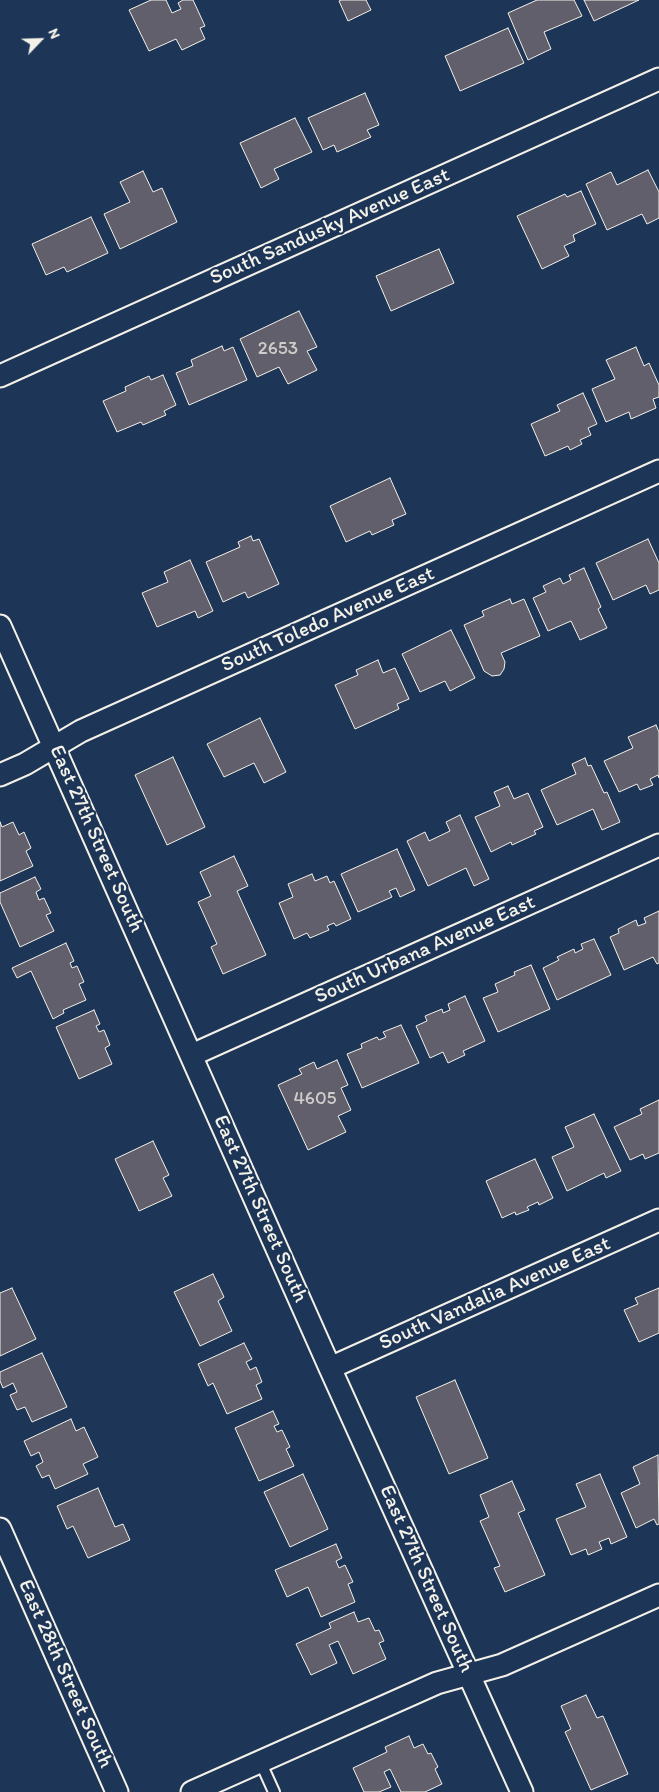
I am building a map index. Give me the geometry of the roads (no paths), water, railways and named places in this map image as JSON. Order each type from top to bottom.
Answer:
[{"type":"street","name":"South Sandusky Avenue East","points":[[0,376],[659,79]]},
{"type":"street","name":"South Toledo Avenue East","points":[[0,775],[25,764],[81,731],[659,471]]},
{"type":"street","name":"East 27th Street South","points":[[0,626],[330,1368],[522,1792]]},
{"type":"street","name":"South Urbana Avenue East","points":[[192,1055],[659,845]]},
{"type":"street","name":"South Vandalia Avenue East","points":[[330,1368],[659,1220]]},
{"type":"street","name":"East 28th Street South","points":[[0,1529],[117,1792]]},
{"type":"street","points":[[192,1792],[438,1683],[502,1665],[659,1594]]},
{"type":"lane","points":[[260,1761],[274,1792]]}]
